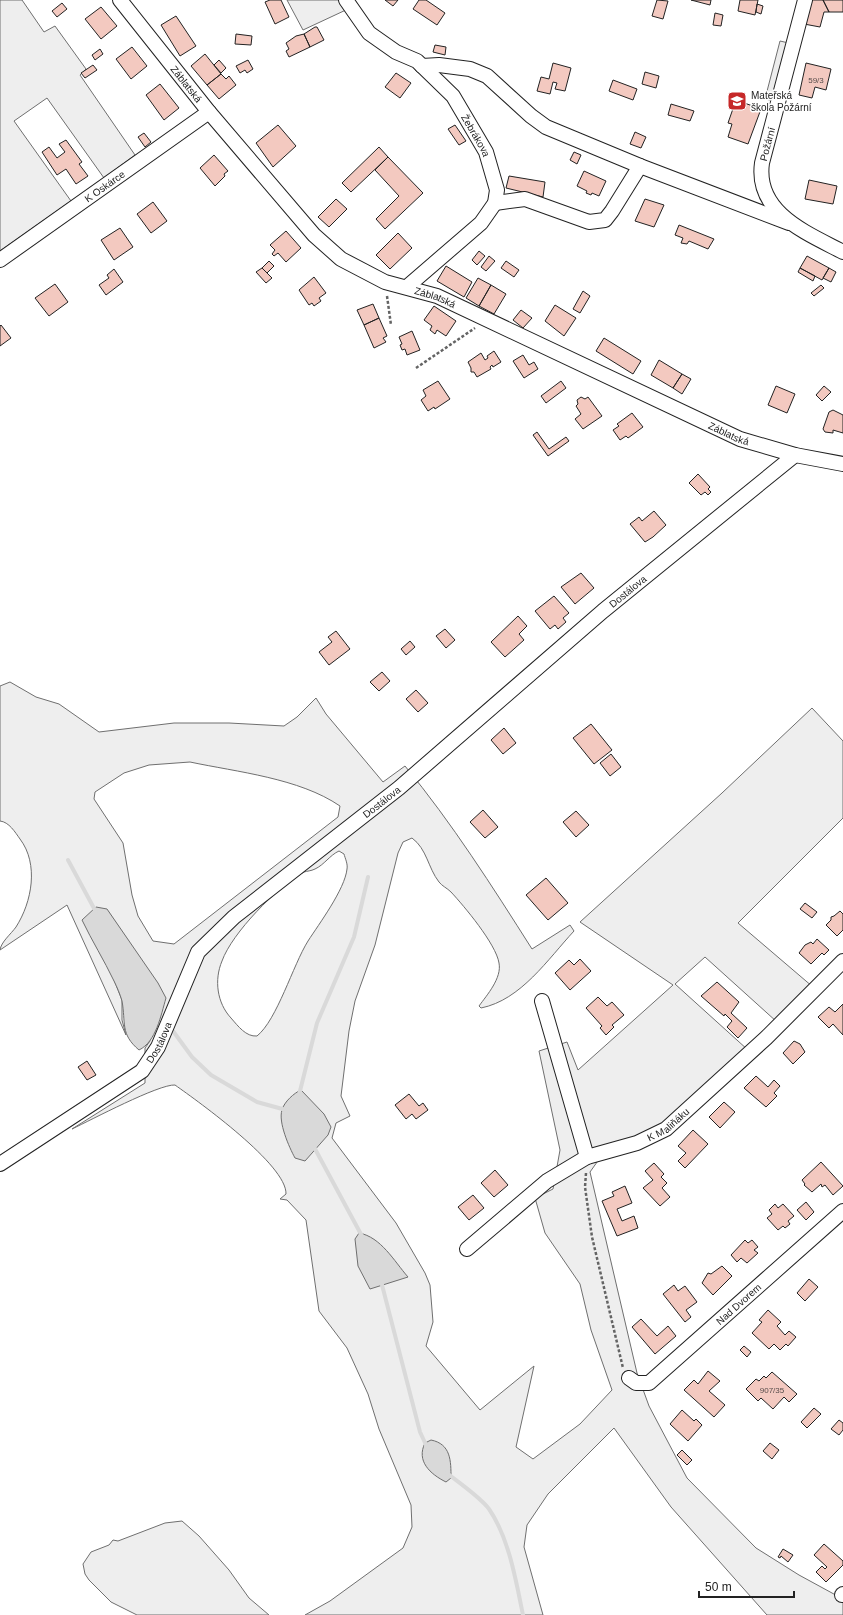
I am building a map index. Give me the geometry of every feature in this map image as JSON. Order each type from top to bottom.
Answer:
[{"type":"street","name":"Záblatská","points":[[120,0],[209,112],[314,234],[341,259],[385,282],[408,286],[437,296],[740,439],[795,455],[843,464]]},
{"type":"street","name":"Žebrákova","points":[[346,0],[369,33],[396,52],[416,61],[453,96],[486,152],[497,190],[495,203]]},
{"type":"street","name":"Požární","points":[[805,0],[761,169],[763,186],[768,197],[789,223],[843,252]]},
{"type":"street","points":[[422,66],[439,65],[470,69],[487,76],[531,116],[546,127],[640,166],[789,223]]},
{"type":"street","name":"K Oskárce","points":[[0,260],[209,112]]},
{"type":"street","points":[[408,286],[481,223],[495,203],[525,199],[589,222],[605,220],[640,166]]},
{"type":"street","name":"Dostálova","points":[[0,1164],[142,1071],[158,1047],[198,952],[234,917],[399,788],[602,611],[795,455]]},
{"type":"street","name":"K Maliňáku","points":[[467,1249],[547,1180],[587,1156],[637,1143],[666,1129],[766,1038],[843,961]]},
{"type":"street","points":[[542,1001],[587,1156]]},
{"type":"street","name":"Nad Dvorem","points":[[629,1378],[636,1383],[649,1383],[840,1218]]},
{"type":"path","points":[[385,282],[391,325]]},
{"type":"path","points":[[416,368],[487,320]]},
{"type":"path","points":[[587,1156],[585,1187],[592,1238],[620,1364],[629,1378]]},
{"type":"shaded area","points":[[0,0],[22,0],[44,32],[55,26],[86,69],[80,75],[135,155],[104,178],[47,98],[14,121],[71,201],[0,251]]},
{"type":"shaded area","points":[[287,0],[343,0],[348,9],[303,30]]},
{"type":"shaded area","points":[[780,41],[793,44],[779,102],[765,99]]},
{"type":"shaded area","points":[[10,682],[36,697],[59,704],[99,732],[174,723],[229,723],[284,726],[297,717],[316,698],[326,714],[383,782],[405,766],[439,810],[487,878],[532,949],[570,925],[574,931],[533,977],[509,997],[495,1004],[481,1008],[479,1006],[490,992],[498,974],[499,963],[497,955],[486,936],[471,916],[451,892],[435,877],[417,842],[412,838],[403,842],[398,853],[375,945],[355,1001],[349,1031],[341,1096],[350,1116],[336,1123],[332,1138],[396,1223],[425,1273],[430,1285],[433,1322],[426,1346],[480,1410],[534,1366],[516,1447],[533,1459],[580,1424],[612,1390],[591,1330],[580,1284],[545,1233],[535,1198],[553,1189],[560,1150],[539,1051],[567,1042],[578,1070],[673,985],[580,922],[722,793],[812,708],[843,741],[843,818],[738,923],[813,987],[777,1022],[705,957],[675,984],[748,1050],[668,1123],[607,1148],[590,1172],[637,1373],[649,1406],[687,1478],[756,1548],[799,1575],[843,1599],[843,1615],[767,1615],[671,1507],[614,1428],[548,1494],[527,1525],[524,1547],[543,1615],[305,1615],[330,1601],[403,1548],[412,1527],[411,1505],[379,1429],[368,1394],[347,1348],[319,1311],[306,1220],[287,1200],[280,1199],[286,1194],[283,1182],[258,1151],[221,1119],[175,1085],[167,1086],[140,1096],[72,1129],[145,1083],[145,1048],[150,1041],[132,947],[107,910],[114,980],[122,1000],[122,1020],[126,1035],[67,905],[0,950],[4,941],[22,917],[29,895],[31,871],[30,860],[20,839],[9,825],[0,821],[0,686]],"holes":[[[190,762],[267,777],[306,789],[324,796],[340,806],[338,817],[174,944],[153,941],[138,916],[132,895],[123,843],[94,799],[95,792],[124,773],[149,765]],[[339,851],[344,854],[347,865],[342,886],[302,951],[271,1018],[257,1036],[249,1035],[242,1030],[226,1012],[218,991],[218,976],[227,950],[245,924],[281,888],[304,872],[318,867]]]},
{"type":"shaded area","points":[[96,907],[107,909],[158,983],[166,998],[154,1035],[145,1046],[139,1050],[129,1039],[126,1033],[122,1001],[117,988],[82,920]]},
{"type":"shaded area","points":[[301,1090],[324,1114],[331,1127],[328,1135],[305,1161],[295,1158],[283,1128],[281,1115],[283,1107],[287,1101],[295,1093]]},
{"type":"shaded area","points":[[359,1233],[367,1235],[380,1244],[408,1277],[370,1289],[358,1266],[355,1239]]},
{"type":"shaded area","points":[[431,1440],[443,1445],[448,1454],[451,1465],[451,1478],[446,1482],[430,1471],[423,1461],[422,1456],[425,1443]]},
{"type":"shaded area","points":[[182,1521],[199,1536],[229,1570],[249,1598],[269,1615],[137,1615],[111,1602],[85,1574],[83,1564],[91,1552],[109,1545],[113,1540],[118,1541],[165,1523]]},
{"type":"building","points":[[270,0],[281,0],[289,17],[275,24],[265,2]]},
{"type":"building","points":[[385,0],[398,0],[393,6]]},
{"type":"building","points":[[419,0],[426,0],[445,13],[437,25],[413,9]]},
{"type":"building","points":[[657,0],[668,1],[663,19],[652,16]]},
{"type":"building","points":[[691,0],[711,0],[710,5]]},
{"type":"building","points":[[740,0],[758,0],[755,15],[738,11]]},
{"type":"building","points":[[810,0],[823,0],[829,12],[824,12],[820,27],[804,24]]},
{"type":"building","points":[[823,0],[843,0],[843,12],[829,12]]},
{"type":"building","points":[[62,3],[67,9],[57,17],[52,11]]},
{"type":"building","points":[[757,4],[763,6],[761,14],[756,12]]},
{"type":"building","points":[[101,7],[117,26],[101,39],[85,19]]},
{"type":"building","points":[[715,13],[723,15],[721,26],[713,25]]},
{"type":"building","points":[[176,16],[196,46],[180,56],[161,25]]},
{"type":"building","points":[[317,27],[324,40],[310,47],[304,34]]},
{"type":"building","points":[[236,34],[252,36],[251,45],[235,44]]},
{"type":"building","points":[[304,34],[310,47],[289,57],[286,51],[289,49],[286,43],[296,36]]},
{"type":"building","points":[[435,45],[446,47],[445,55],[433,52]]},
{"type":"building","points":[[132,47],[147,66],[131,79],[116,59]]},
{"type":"building","points":[[100,49],[103,54],[95,60],[92,55]]},
{"type":"building","points":[[205,54],[221,74],[207,85],[191,66]]},
{"type":"building","points":[[219,60],[226,68],[221,73],[214,65]]},
{"type":"building","points":[[248,60],[253,69],[247,73],[245,70],[240,73],[236,66]]},
{"type":"building","points":[[553,63],[571,68],[565,91],[555,89],[557,83],[553,82],[550,94],[537,91],[541,77],[549,79]]},
{"type":"building","points":[[806,63],[831,69],[826,90],[815,87],[812,98],[799,95]]},
{"type":"building","points":[[93,65],[97,70],[85,78],[81,73]]},
{"type":"building","points":[[645,72],[659,76],[656,88],[642,84]]},
{"type":"building","points":[[396,73],[411,83],[400,98],[385,87]]},
{"type":"building","points":[[221,74],[226,79],[229,76],[236,85],[219,99],[207,85]]},
{"type":"building","points":[[613,80],[637,89],[633,100],[609,91]]},
{"type":"building","points":[[160,84],[179,108],[164,120],[146,95]]},
{"type":"building","points":[[736,100],[761,109],[748,144],[728,137],[732,124],[728,123]]},
{"type":"building","points":[[671,104],[694,111],[690,121],[668,115]]},
{"type":"building","points":[[278,125],[296,146],[273,167],[256,143]]},
{"type":"building","points":[[455,125],[466,141],[459,145],[448,129]]},
{"type":"building","points":[[635,132],[646,137],[641,148],[630,144]]},
{"type":"building","points":[[144,133],[151,142],[145,147],[138,137]]},
{"type":"building","points":[[66,140],[82,162],[79,164],[88,176],[76,184],[66,169],[57,175],[42,152],[49,147],[57,158],[65,152],[59,144]]},
{"type":"building","points":[[379,147],[388,157],[351,192],[342,183]]},
{"type":"building","points":[[574,152],[581,155],[577,164],[570,160]]},
{"type":"building","points":[[214,155],[228,171],[215,186],[200,168]]},
{"type":"building","points":[[388,157],[423,193],[385,229],[376,219],[399,196],[375,170]]},
{"type":"building","points":[[584,171],[606,181],[599,196],[592,193],[591,195],[586,193],[587,191],[577,186]]},
{"type":"building","points":[[509,176],[545,182],[543,197],[506,188]]},
{"type":"building","points":[[809,180],[837,186],[833,204],[805,199]]},
{"type":"building","points":[[336,199],[347,209],[329,227],[318,217]]},
{"type":"building","points":[[645,199],[664,205],[654,227],[635,221]]},
{"type":"building","points":[[153,202],[167,221],[151,233],[137,214]]},
{"type":"building","points":[[679,225],[714,239],[708,249],[689,241],[687,244],[681,243],[683,238],[675,235]]},
{"type":"building","points":[[120,228],[133,247],[114,260],[101,240]]},
{"type":"building","points":[[286,231],[301,248],[286,262],[278,253],[274,256],[272,254],[275,250],[270,245]]},
{"type":"building","points":[[398,233],[412,248],[390,269],[376,255]]},
{"type":"building","points":[[479,251],[485,256],[477,265],[472,260]]},
{"type":"building","points":[[489,256],[495,261],[486,271],[481,267]]},
{"type":"building","points":[[807,256],[829,268],[822,280],[800,268]]},
{"type":"building","points":[[269,261],[274,266],[267,273],[262,268]]},
{"type":"building","points":[[506,261],[519,270],[514,277],[501,268]]},
{"type":"building","points":[[446,266],[472,282],[464,297],[437,281]]},
{"type":"building","points":[[262,268],[272,278],[266,283],[256,272]]},
{"type":"building","points":[[800,268],[815,276],[813,281],[798,272]]},
{"type":"building","points":[[829,268],[836,272],[831,282],[823,278]]},
{"type":"building","points":[[114,269],[123,282],[106,295],[99,285],[109,278],[107,275]]},
{"type":"building","points":[[314,277],[326,293],[319,298],[321,301],[314,306],[312,303],[309,305],[299,290]]},
{"type":"building","points":[[478,278],[491,285],[479,306],[466,298]]},
{"type":"building","points":[[55,284],[68,302],[49,316],[35,298]]},
{"type":"building","points":[[491,285],[506,294],[494,314],[479,306]]},
{"type":"building","points":[[821,285],[824,288],[814,296],[811,293]]},
{"type":"building","points":[[583,291],[590,296],[580,313],[573,309]]},
{"type":"building","points":[[373,304],[379,318],[364,325],[357,310]]},
{"type":"building","points":[[555,305],[576,318],[564,336],[545,321]]},
{"type":"building","points":[[434,306],[456,321],[446,336],[437,330],[435,334],[430,330],[432,326],[424,320]]},
{"type":"building","points":[[521,310],[532,318],[523,328],[513,320]]},
{"type":"building","points":[[379,318],[387,336],[383,338],[386,342],[374,348],[364,325]]},
{"type":"building","points":[[1,325],[11,338],[0,346],[0,326]]},
{"type":"building","points":[[412,331],[420,350],[407,355],[405,349],[402,350],[400,345],[402,344],[399,337]]},
{"type":"building","points":[[604,338],[641,361],[633,374],[596,351]]},
{"type":"building","points":[[494,351],[501,362],[493,367],[492,365],[490,367],[491,369],[477,377],[474,372],[471,372],[468,362],[481,353],[485,360],[488,358],[487,356]]},
{"type":"building","points":[[523,355],[529,365],[534,362],[538,369],[524,378],[513,361]]},
{"type":"building","points":[[659,360],[682,374],[673,388],[651,375]]},
{"type":"building","points":[[682,374],[691,379],[682,394],[673,388]]},
{"type":"building","points":[[438,381],[450,399],[435,409],[434,407],[428,411],[421,400],[426,396],[423,390]]},
{"type":"building","points":[[561,381],[566,388],[546,403],[541,396]]},
{"type":"building","points":[[776,386],[795,394],[787,413],[768,405]]},
{"type":"building","points":[[824,386],[831,392],[822,401],[816,395]]},
{"type":"building","points":[[581,397],[585,399],[588,397],[602,416],[583,429],[575,419],[581,414],[576,406],[578,404],[577,400]]},
{"type":"building","points":[[833,410],[843,415],[843,433],[833,430],[833,433],[825,432],[823,429],[829,412]]},
{"type":"building","points":[[632,413],[643,427],[628,438],[626,436],[620,440],[613,430],[619,426],[617,424]]},
{"type":"building","points":[[537,432],[549,449],[566,437],[569,441],[548,456],[533,435]]},
{"type":"building","points":[[698,474],[710,487],[708,489],[711,492],[708,495],[705,492],[701,495],[689,483]]},
{"type":"building","points":[[654,511],[666,525],[645,542],[630,524],[639,517],[642,521]]},
{"type":"building","points":[[581,573],[594,588],[575,604],[561,587]]},
{"type":"building","points":[[554,596],[569,613],[563,618],[566,622],[558,629],[555,625],[550,629],[535,611]]},
{"type":"building","points":[[518,616],[527,626],[519,634],[524,640],[505,657],[491,642]]},
{"type":"building","points":[[445,629],[455,640],[446,648],[436,636]]},
{"type":"building","points":[[336,631],[350,649],[329,665],[319,652],[332,642],[328,637]]},
{"type":"building","points":[[410,641],[415,647],[406,655],[401,649]]},
{"type":"building","points":[[382,672],[390,681],[379,691],[370,682]]},
{"type":"building","points":[[416,690],[428,703],[418,712],[406,699]]},
{"type":"building","points":[[591,724],[612,750],[594,764],[573,738]]},
{"type":"building","points":[[504,728],[516,743],[503,754],[491,740]]},
{"type":"building","points":[[611,754],[621,767],[610,776],[600,763]]},
{"type":"building","points":[[483,810],[498,827],[485,838],[470,822]]},
{"type":"building","points":[[576,811],[589,825],[576,837],[563,822]]},
{"type":"building","points":[[546,878],[568,903],[548,920],[526,895]]},
{"type":"building","points":[[805,903],[817,912],[812,918],[800,909]]},
{"type":"building","points":[[840,911],[843,914],[843,930],[837,936],[826,925],[831,920],[831,917]]},
{"type":"building","points":[[817,939],[829,950],[824,955],[822,953],[811,964],[799,953],[805,945],[811,942],[813,944]]},
{"type":"building","points":[[580,959],[591,971],[570,990],[555,973],[569,960],[574,965]]},
{"type":"building","points":[[717,982],[739,1002],[731,1013],[747,1028],[738,1038],[727,1027],[732,1021],[701,996]]},
{"type":"building","points":[[598,997],[607,1006],[612,1002],[624,1015],[612,1025],[614,1027],[606,1035],[600,1028],[602,1026],[586,1008]]},
{"type":"building","points":[[843,1004],[843,1035],[833,1024],[829,1028],[818,1017],[829,1007],[835,1012]]},
{"type":"building","points":[[794,1041],[800,1044],[805,1052],[793,1064],[783,1053]]},
{"type":"building","points":[[87,1061],[96,1075],[87,1080],[78,1067]]},
{"type":"building","points":[[756,1076],[768,1087],[774,1080],[780,1086],[774,1093],[777,1096],[766,1107],[744,1088]]},
{"type":"building","points":[[409,1094],[419,1106],[423,1103],[428,1110],[416,1119],[412,1114],[406,1119],[395,1105]]},
{"type":"building","points":[[724,1102],[735,1112],[720,1128],[709,1117]]},
{"type":"building","points":[[693,1130],[708,1144],[685,1168],[678,1161],[686,1153],[678,1146]]},
{"type":"building","points":[[821,1162],[843,1186],[833,1195],[825,1185],[822,1187],[821,1184],[812,1192],[804,1185],[805,1184],[802,1180]]},
{"type":"building","points":[[654,1163],[664,1174],[661,1177],[667,1183],[662,1188],[670,1197],[660,1206],[643,1188],[653,1180],[645,1171]]},
{"type":"building","points":[[495,1170],[508,1185],[494,1197],[481,1183]]},
{"type":"building","points":[[625,1186],[632,1203],[617,1209],[622,1221],[634,1216],[638,1228],[617,1236],[602,1201],[614,1196],[612,1192]]},
{"type":"building","points":[[473,1195],[484,1208],[469,1220],[458,1207]]},
{"type":"building","points":[[806,1202],[814,1212],[806,1220],[797,1210]]},
{"type":"building","points":[[775,1204],[778,1208],[783,1204],[794,1216],[788,1221],[790,1224],[785,1228],[783,1226],[778,1230],[767,1218],[772,1214],[769,1210]]},
{"type":"building","points":[[745,1240],[748,1243],[752,1240],[758,1247],[754,1250],[758,1253],[747,1263],[741,1258],[737,1262],[731,1255]]},
{"type":"building","points":[[722,1266],[732,1276],[713,1295],[702,1283],[708,1273],[711,1274]]},
{"type":"building","points":[[809,1279],[818,1287],[805,1301],[797,1293]]},
{"type":"building","points":[[674,1285],[678,1291],[685,1286],[697,1302],[686,1310],[691,1317],[685,1322],[663,1294]]},
{"type":"building","points":[[768,1310],[781,1322],[777,1326],[785,1335],[789,1331],[796,1337],[788,1346],[786,1344],[780,1350],[774,1344],[769,1349],[752,1333],[762,1322],[759,1320]]},
{"type":"building","points":[[641,1319],[657,1336],[668,1326],[676,1336],[655,1354],[632,1327]]},
{"type":"building","points":[[744,1346],[751,1352],[747,1357],[740,1350]]},
{"type":"building","points":[[708,1371],[720,1381],[709,1391],[725,1405],[714,1417],[684,1390],[694,1380],[698,1384]]},
{"type":"building","points":[[772,1372],[797,1394],[789,1402],[784,1397],[773,1409],[761,1398],[758,1401],[746,1389],[756,1379],[759,1381],[764,1376],[766,1378]]},
{"type":"building","points":[[814,1408],[821,1414],[807,1428],[801,1422]]},
{"type":"building","points":[[682,1410],[694,1421],[696,1419],[702,1425],[688,1441],[670,1424]]},
{"type":"building","points":[[839,1420],[843,1423],[843,1430],[839,1435],[831,1429]]},
{"type":"building","points":[[770,1443],[779,1450],[772,1459],[763,1451]]},
{"type":"building","points":[[682,1450],[692,1460],[687,1465],[677,1455]]},
{"type":"building","points":[[824,1544],[843,1561],[843,1565],[826,1582],[816,1572],[822,1566],[825,1569],[827,1567],[814,1555]]},
{"type":"building","points":[[783,1549],[793,1555],[788,1562],[781,1556],[780,1558],[778,1557]]},
{"type":"waterway","points":[[68,860],[96,912]]},
{"type":"waterway","points":[[299,1095],[317,1023],[354,937],[368,877]]},
{"type":"waterway","points":[[173,1031],[192,1057],[211,1075],[257,1102],[286,1110]]},
{"type":"waterway","points":[[314,1147],[363,1238]]},
{"type":"waterway","points":[[381,1281],[420,1432],[427,1447]]},
{"type":"waterway","points":[[447,1473],[480,1500],[489,1509],[496,1520],[511,1560],[523,1615]]},
{"type":"place","name":"Mateřská škola Požární","points":[[737,101]]}]
